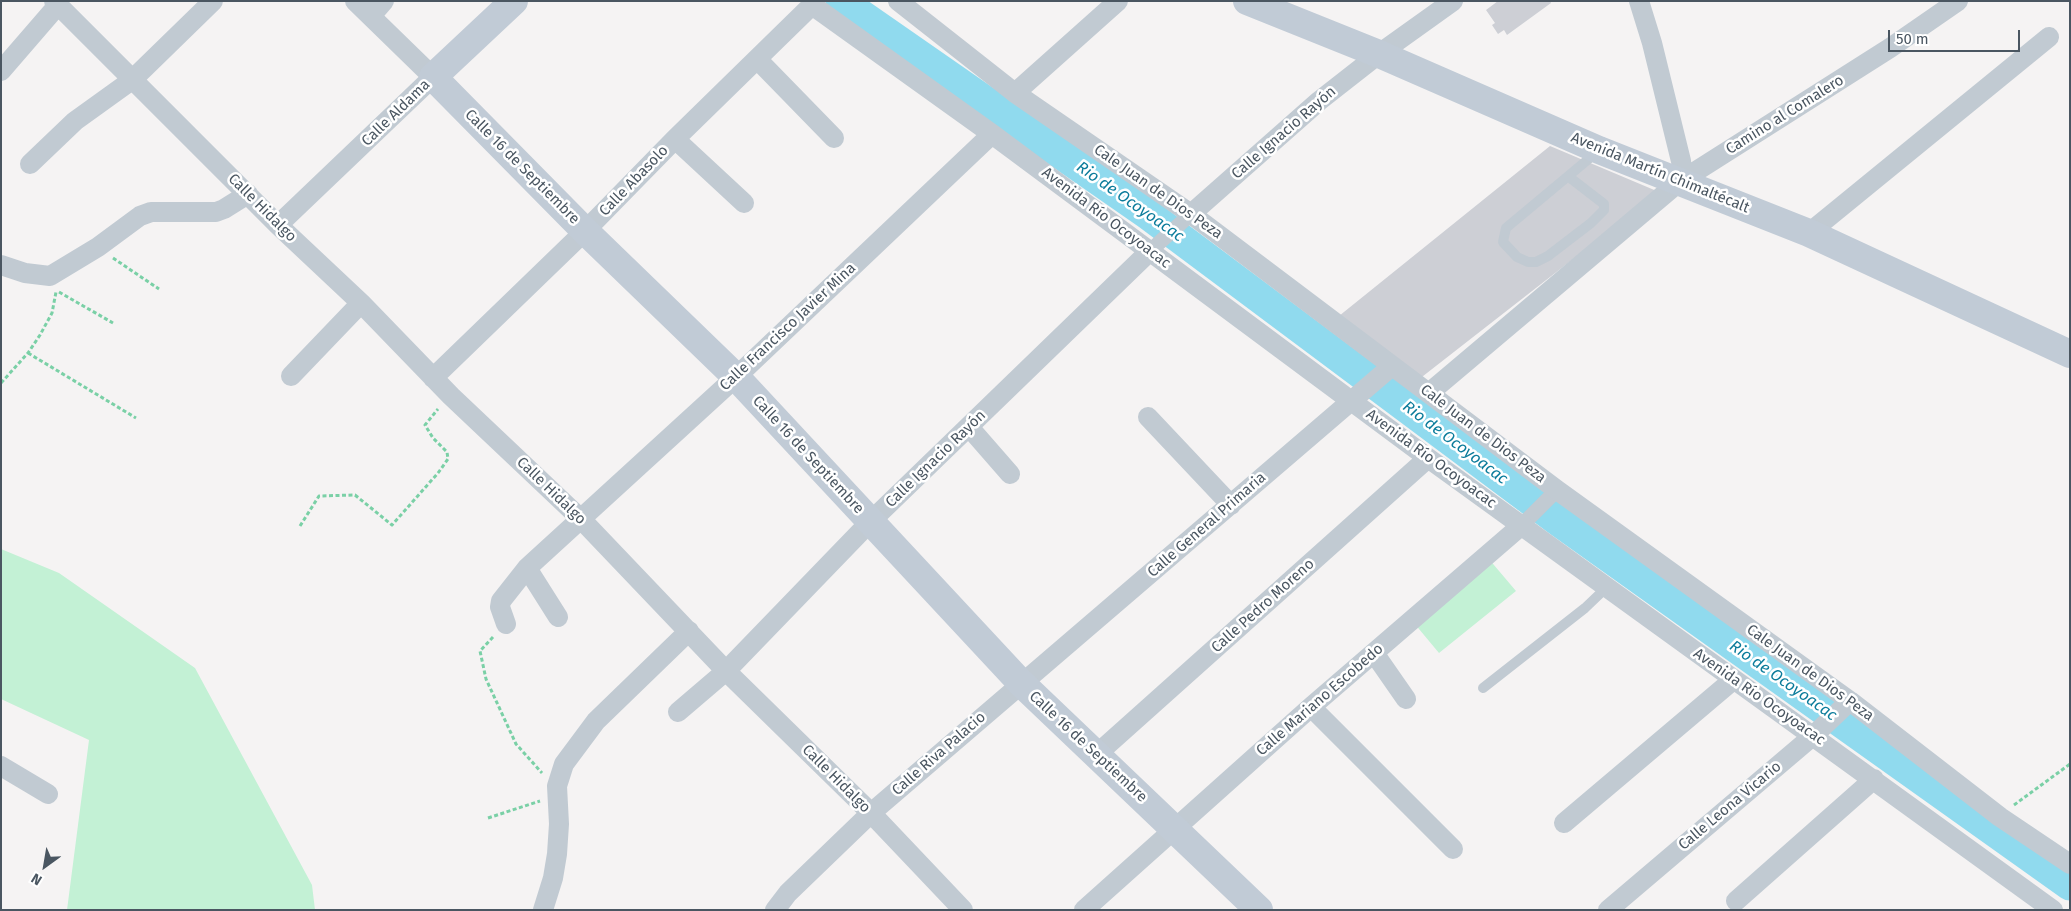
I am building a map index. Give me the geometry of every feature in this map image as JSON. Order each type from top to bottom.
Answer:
[{"type":"main road","name":"Calle Aldama","points":[[433,77],[514,1]]},
{"type":"main road","name":"Avenida Martín Chimaltécalt","points":[[1260,3],[1599,150],[1809,233],[2070,354]]},
{"type":"main road","name":"Calle 16 de Septiembre","points":[[433,77],[585,231],[736,377],[1020,683],[1175,828],[1258,910]]},
{"type":"street","points":[[30,164],[76,122],[132,80],[213,1]]},
{"type":"street","name":"Calle 16 de Septiembre","points":[[355,1],[433,77]]},
{"type":"street","points":[[371,16],[384,1]]},
{"type":"street","name":"Cale Juan de Dios Peza","points":[[898,1],[1015,93],[1188,216],[1390,368],[1428,393],[1554,493],[1848,704],[2000,817],[2070,864]]},
{"type":"street","points":[[1015,93],[1118,1]]},
{"type":"street","name":"Calle Ignacio Rayón","points":[[1188,216],[1319,101],[1379,54],[1453,1]]},
{"type":"street","points":[[1639,1],[1652,43],[1681,161],[1680,182]]},
{"type":"street","name":"Camino al Comalero","points":[[1428,393],[1680,182],[1890,48],[1958,1]]},
{"type":"street","name":"Calle Abasolo","points":[[433,378],[585,231],[675,139],[814,3]]},
{"type":"street","name":"Avenida Río Ocoyoacac","points":[[814,3],[992,134],[1154,248],[1356,395],[1428,458],[1525,522],[1607,587],[1733,680],[1816,733],[1874,779],[2053,910]]},
{"type":"street","points":[[1,71],[63,5]]},
{"type":"street","name":"Calle Hidalgo","points":[[63,5],[132,80],[360,303],[451,396],[581,518],[726,670],[871,813],[963,910]]},
{"type":"street","points":[[1809,233],[2049,37]]},
{"type":"street","points":[[757,59],[834,138]]},
{"type":"street","name":"Calle Aldama","points":[[278,224],[433,77]]},
{"type":"street","name":"Calle Francisco Javier Mina","points":[[506,624],[500,607],[501,601],[526,568],[736,377],[992,134]]},
{"type":"street","points":[[675,139],[744,203]]},
{"type":"street","points":[[1,265],[24,273],[50,276],[98,247],[140,216],[151,212],[216,212],[248,194]]},
{"type":"street","points":[[1154,248],[1188,216]]},
{"type":"street","name":"Calle Ignacio Rayón","points":[[678,712],[726,670],[870,522],[1154,248]]},
{"type":"street","points":[[292,376],[360,303]]},
{"type":"street","name":"Calle General Primaria","points":[[1020,683],[1390,368]]},
{"type":"street","points":[[1148,417],[1231,505]]},
{"type":"street","points":[[969,427],[1010,474]]},
{"type":"street","name":"Calle Pedro Moreno","points":[[1097,754],[1428,458]]},
{"type":"street","name":"Calle Mariano Escobedo","points":[[1084,910],[1311,707],[1525,522],[1554,493]]},
{"type":"street","points":[[526,568],[558,617]]},
{"type":"street","points":[[543,910],[553,878],[559,836],[557,790],[559,774],[571,752],[596,721],[689,631]]},
{"type":"street","points":[[1374,653],[1406,699]]},
{"type":"street","points":[[1564,823],[1733,680]]},
{"type":"street","name":"Calle Riva Palacio","points":[[775,910],[788,893],[871,813],[1020,683]]},
{"type":"street","name":"Calle Leona Vicario","points":[[1608,910],[1848,704]]},
{"type":"street","points":[[1311,707],[1453,849]]},
{"type":"street","points":[[1,766],[48,794]]},
{"type":"street","points":[[1736,901],[1874,779]]},
{"type":"lane","points":[[1570,177],[1604,204],[1604,210],[1591,224],[1548,256],[1536,262],[1528,262],[1517,257],[1503,242],[1506,228],[1570,177],[1599,150]]},
{"type":"lane","points":[[1483,688],[1585,608],[1607,587]]},
{"type":"path","points":[[98,247],[159,289]]},
{"type":"path","points":[[1,382],[28,353],[52,313],[56,290],[113,323]]},
{"type":"path","points":[[28,353],[136,418]]},
{"type":"path","points":[[300,526],[319,496],[355,495],[392,525],[438,474],[448,459],[447,452],[433,438],[426,425],[427,421],[451,396]]},
{"type":"path","points":[[488,818],[557,790],[516,744],[486,679],[480,651],[506,624]]},
{"type":"path","points":[[2000,817],[2070,764]]},
{"type":"green space","points":[[1,549],[59,573],[195,668],[312,885],[315,910],[67,910],[89,740],[1,699]]},
{"type":"green space","points":[[1488,558],[1516,591],[1439,653],[1414,623]]},
{"type":"building","points":[[1498,1],[1550,1],[1551,3],[1507,35],[1504,30],[1498,34],[1492,25],[1495,23],[1486,10]]},
{"type":"building","points":[[1550,146],[1659,192],[1418,380],[1339,316]]},
{"type":"waterway","name":"Rio de Ocoyoacac","points":[[841,1],[1149,215],[1556,519],[2070,885]]}]
